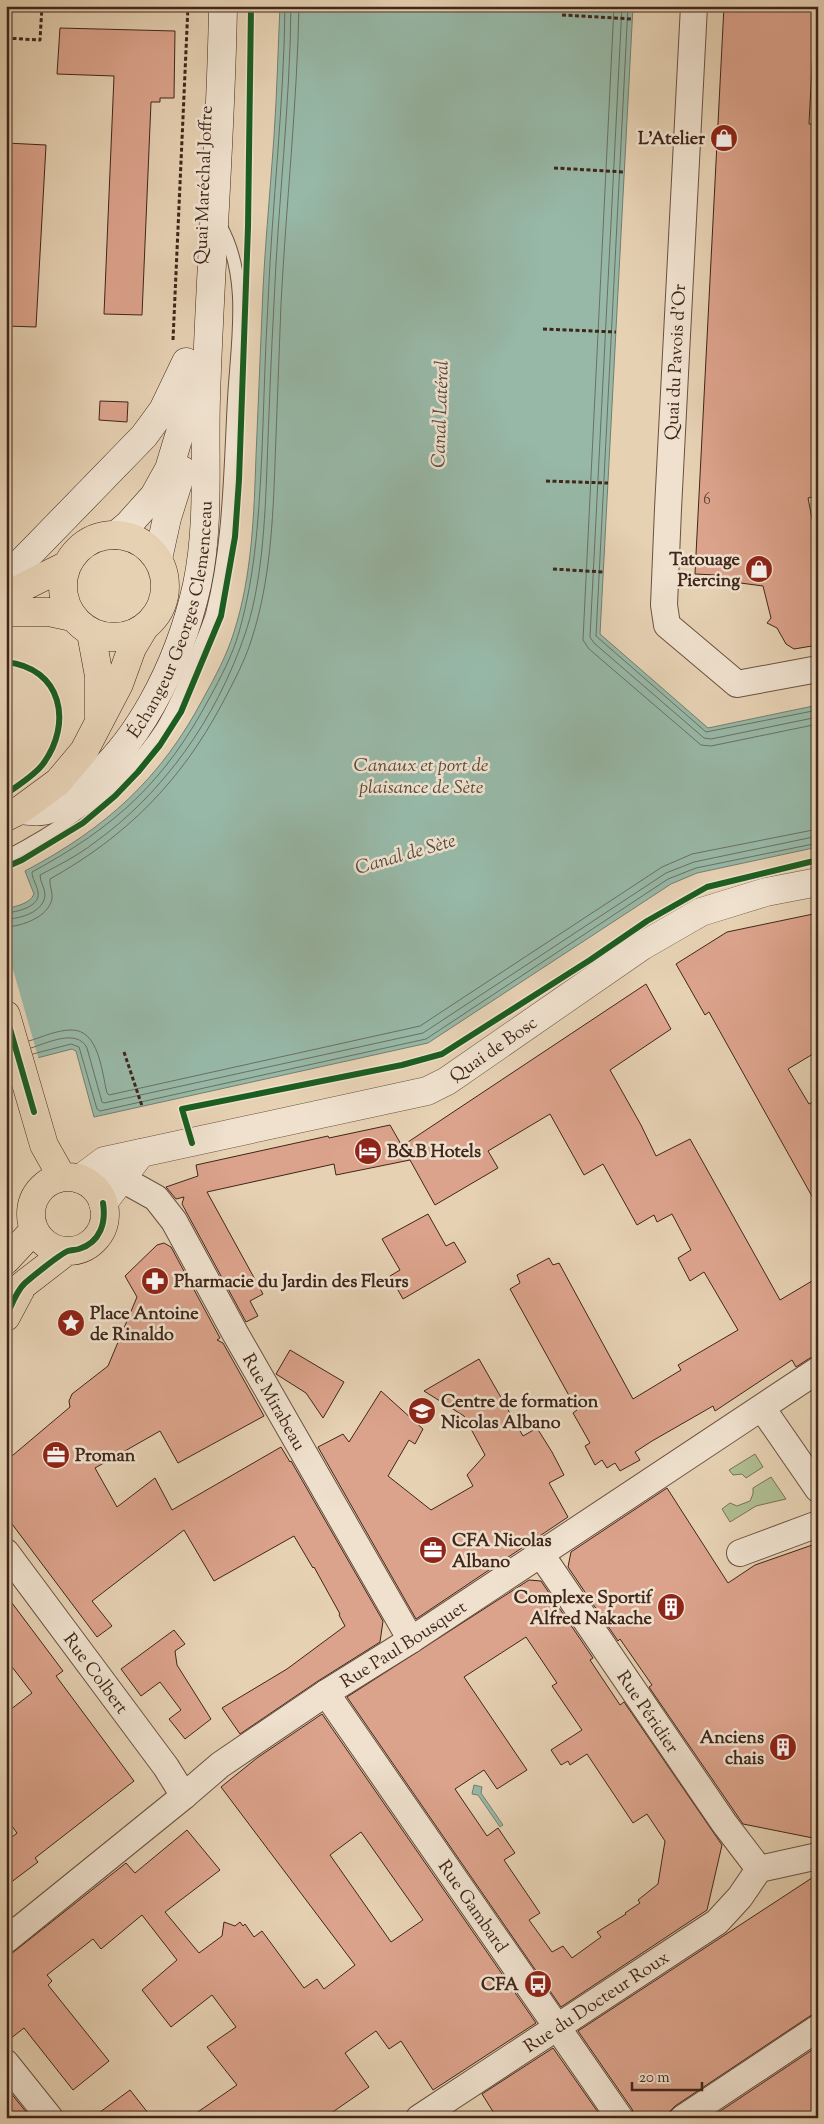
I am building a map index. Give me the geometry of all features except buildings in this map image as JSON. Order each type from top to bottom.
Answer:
[{"type":"main road","name":"Quai Maréchal Joffre","points":[[206,400],[216,218],[223,6]]},
{"type":"main road","name":"Quai Maréchal Joffre","points":[[198,336],[208,62],[222,38]]},
{"type":"main road","points":[[116,535],[128,525],[154,496],[169,469],[193,383],[198,336]]},
{"type":"main road","points":[[6,578],[144,436],[163,410],[198,336]]},
{"type":"main road","name":"Échangeur Georges Clemenceau","points":[[158,559],[167,518],[206,400]]},
{"type":"main road","name":"Échangeur Georges Clemenceau","points":[[13,814],[50,809],[83,788],[107,765],[136,730],[168,675],[179,650],[198,582],[206,504],[206,400]]},
{"type":"main road","points":[[6,612],[49,612],[111,638],[125,637],[144,628],[159,611],[164,596],[165,580],[158,559],[141,542],[116,535],[100,536],[87,542],[75,552],[66,565],[62,592],[66,606],[82,625]]},
{"type":"main road","points":[[6,598],[15,591],[66,565]]},
{"type":"main road","name":"Échangeur Georges Clemenceau","points":[[82,625],[99,676],[100,718]]},
{"type":"main road","name":"Échangeur Georges Clemenceau","points":[[13,814],[58,782],[84,751],[119,684],[132,648],[144,628]]},
{"type":"main road","name":"Quai de Bosc","points":[[62,1180],[104,1161],[427,1091],[447,1081],[642,946],[701,912],[766,892],[818,882]]},
{"type":"main road","points":[[6,1016],[44,1145],[62,1180]]},
{"type":"main road","points":[[104,1203],[141,1153]]},
{"type":"main road","points":[[62,1180],[90,1184],[98,1192],[104,1203],[103,1226],[98,1236],[90,1244],[79,1250],[67,1251],[48,1245],[34,1230],[31,1208],[38,1192],[62,1180]]},
{"type":"main road","points":[[6,1260],[34,1230]]},
{"type":"main road","points":[[6,1317],[23,1284],[67,1251]]},
{"type":"street","name":"Quai du Pavois d'Or","points":[[694,6],[664,605],[667,625],[737,684],[818,669]]},
{"type":"street","name":"Rue Mirabeau","points":[[122,1179],[156,1198],[174,1221],[412,1640]]},
{"type":"street","name":"Rue Paul Bousquet","points":[[6,1940],[220,1765],[326,1693],[412,1640],[540,1553],[818,1370]]},
{"type":"street","points":[[762,1408],[818,1489]]},
{"type":"street","points":[[740,1552],[818,1524]]},
{"type":"street","name":"Rue Colbert","points":[[6,1552],[166,1767],[184,1796]]},
{"type":"street","name":"Rue Péridier","points":[[540,1553],[724,1823],[759,1869]]},
{"type":"street","name":"Rue Gambard","points":[[326,1693],[620,2118]]},
{"type":"street","points":[[759,1869],[818,1856]]},
{"type":"street","name":"Rue du Docteur Roux","points":[[420,2118],[717,1922],[740,1897],[759,1869]]},
{"type":"street","points":[[683,2118],[818,2028]]},
{"type":"street","points":[[6,2063],[50,2118]]},
{"type":"lane","name":"Quai Maréchal Joffre","points":[[6,857],[66,822],[129,770],[162,728],[189,674],[212,614],[227,523],[240,289],[230,245],[216,218]]},
{"type":"path","points":[[6,38],[40,40],[42,6]]},
{"type":"path","points":[[173,349],[188,6]]},
{"type":"path","points":[[562,15],[632,19]]},
{"type":"path","points":[[554,168],[624,172]]},
{"type":"path","points":[[543,330],[616,332]]},
{"type":"path","points":[[546,481],[608,483]]},
{"type":"path","points":[[553,569],[604,572]]},
{"type":"path","points":[[124,1052],[142,1106]]},
{"type":"shaded area","points":[[755,1454],[763,1467],[746,1478],[742,1474],[733,1475],[729,1470]]},
{"type":"shaded area","points":[[771,1477],[786,1499],[756,1506],[730,1522],[722,1509],[730,1503],[737,1506],[750,1501],[753,1488]]},
{"type":"water","name":"Canaux et port de plaisance de Sète","points":[[280,6],[633,6],[600,634],[708,728],[818,705],[818,847],[697,873],[671,884],[428,1043],[94,1117],[76,1051],[72,1049],[6,1066],[6,909],[26,902],[34,894],[25,871],[54,855],[106,819],[150,777],[187,726],[220,666],[234,632],[245,589],[253,523],[263,291],[275,120]]},
{"type":"water","points":[[474,1785],[482,1787],[481,1793],[503,1825],[500,1827],[478,1795],[472,1794]]},
{"type":"pier","points":[[6,945],[39,1060],[6,1069]]},
{"type":"cycle path","points":[[6,867],[22,860],[83,823],[115,796],[138,772],[160,745],[181,712],[221,616],[235,537],[239,480],[248,227],[251,6]]},
{"type":"cycle path","points":[[6,662],[25,666],[40,675],[50,686],[57,700],[59,715],[58,732],[43,764],[31,776],[6,794]]},
{"type":"cycle path","points":[[192,1143],[182,1109],[402,1065],[442,1054],[590,960],[647,921],[707,887],[818,860]]},
{"type":"cycle path","points":[[6,1015],[34,1112]]},
{"type":"cycle path","points":[[6,1317],[16,1295],[25,1283],[64,1253],[79,1249],[92,1242],[103,1224],[103,1203]]},
{"type":"place","name":"L'Atelier","points":[[724,138]]},
{"type":"place","name":"Tatouage Piercing","points":[[759,569]]},
{"type":"place","name":"B&B Hotels","points":[[368,1151]]},
{"type":"place","name":"Pharmacie du Jardin des Fleurs","points":[[155,1281]]},
{"type":"place","name":"Place Antoine de Rinaldo","points":[[71,1323]]},
{"type":"place","name":"Centre de formation Nicolas Albano","points":[[422,1411]]},
{"type":"place","name":"Proman","points":[[56,1455]]},
{"type":"place","name":"CFA Nicolas Albano","points":[[433,1550]]},
{"type":"place","name":"Complexe Sportif Alfred Nakache","points":[[671,1607]]},
{"type":"place","name":"Anciens chais","points":[[783,1747]]},
{"type":"place","name":"CFA","points":[[538,1984]]},
{"type":"water label","name":"Canal Latéral","points":[[439,414]]},
{"type":"water label","name":"Canal de Sète","points":[[405,853]]}]
